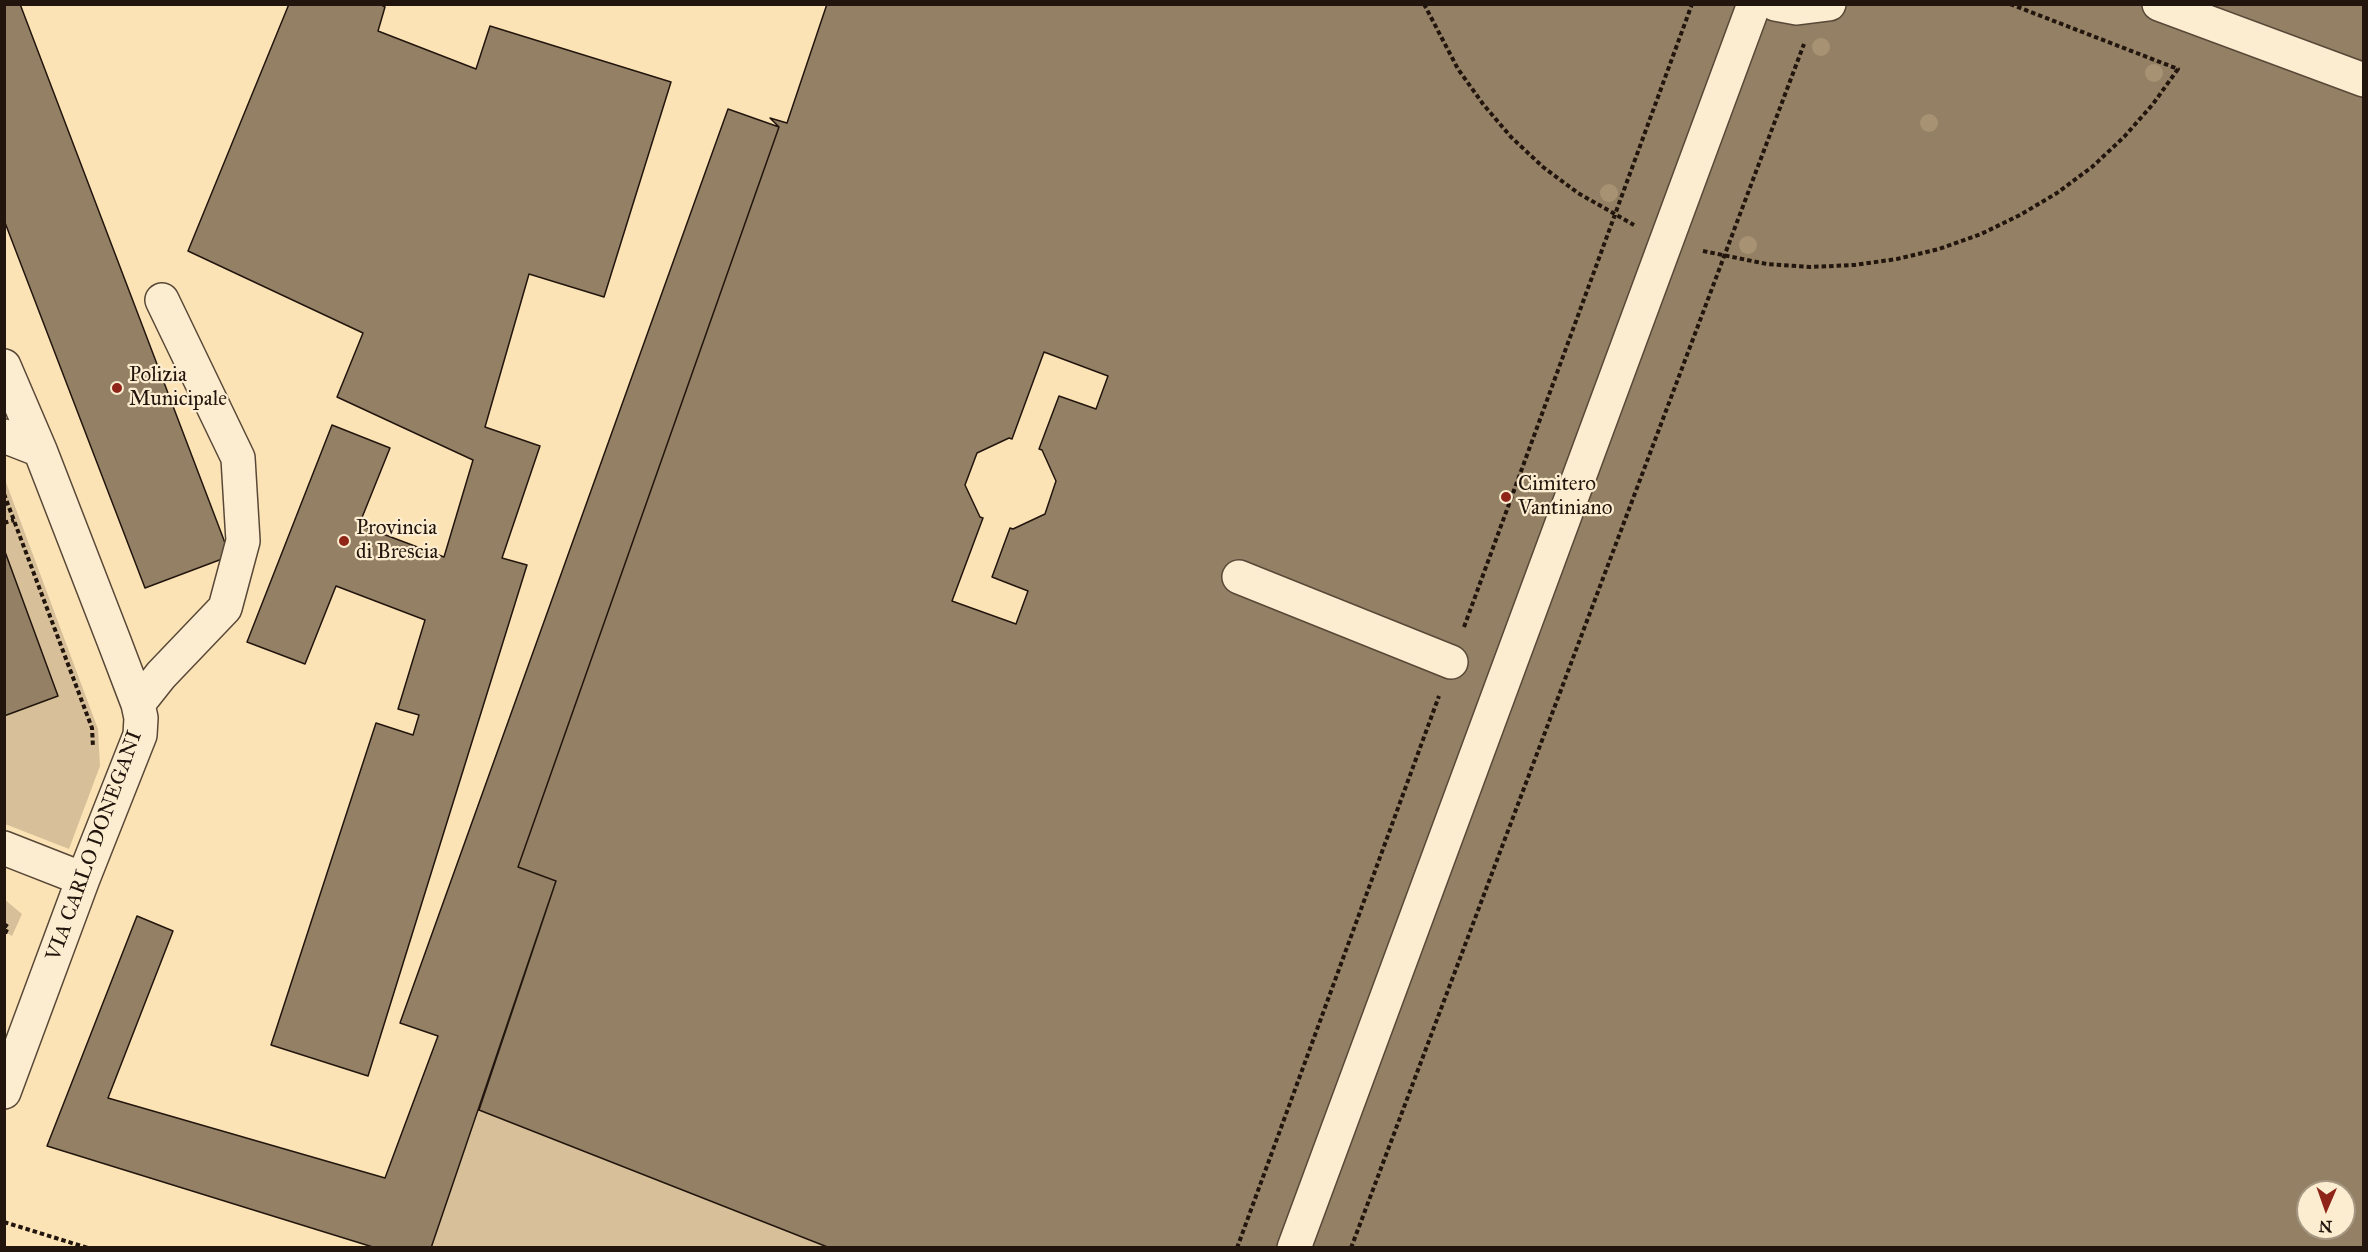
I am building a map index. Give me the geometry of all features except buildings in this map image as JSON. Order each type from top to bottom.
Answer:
[{"type":"street","points":[[1294,1248],[1754,4]]},
{"type":"street","points":[[1774,4],[1797,8],[1823,6]]},
{"type":"street","points":[[2159,4],[2364,80]]},
{"type":"street","points":[[138,704],[161,675],[225,608],[243,541],[238,458],[162,300]]},
{"type":"street","name":"VIA CARLO DONEGANI","points":[[4,366],[40,450],[138,704],[141,718],[140,735],[83,879],[4,1092]]},
{"type":"street","points":[[4,436],[40,450]]},
{"type":"street","points":[[1239,577],[1451,662]]},
{"type":"street","points":[[4,848],[83,879]]},
{"type":"path","points":[[1424,4],[1458,69],[1483,104],[1511,137],[1578,193],[1615,215],[1667,239],[1724,256],[1767,264],[1810,267],[1854,265],[1897,259],[1929,251],[1981,234],[2039,204],[2092,167],[2124,137],[2153,104],[2178,69],[2010,4]]},
{"type":"path","points":[[1351,1248],[1724,256],[1823,6]]},
{"type":"path","points":[[4,494],[92,728],[94,752]]},
{"type":"path","points":[[4,524],[14,520]]},
{"type":"path","points":[[4,924],[8,927],[4,936]]},
{"type":"path","points":[[4,1222],[88,1248]]},
{"type":"shaded area","points":[[4,477],[98,729],[100,766],[69,849],[5,824]]},
{"type":"shaded area","points":[[4,899],[22,914],[12,936],[5,932]]},
{"type":"shaded area","points":[[479,1110],[830,1247],[431,1248]]},
{"type":"place","name":"Polizia Municipale","points":[[117,388]]},
{"type":"place","name":"Cimitero Vantiniano","points":[[1506,497]]},
{"type":"place","name":"Provincia di Brescia","points":[[344,541]]}]
